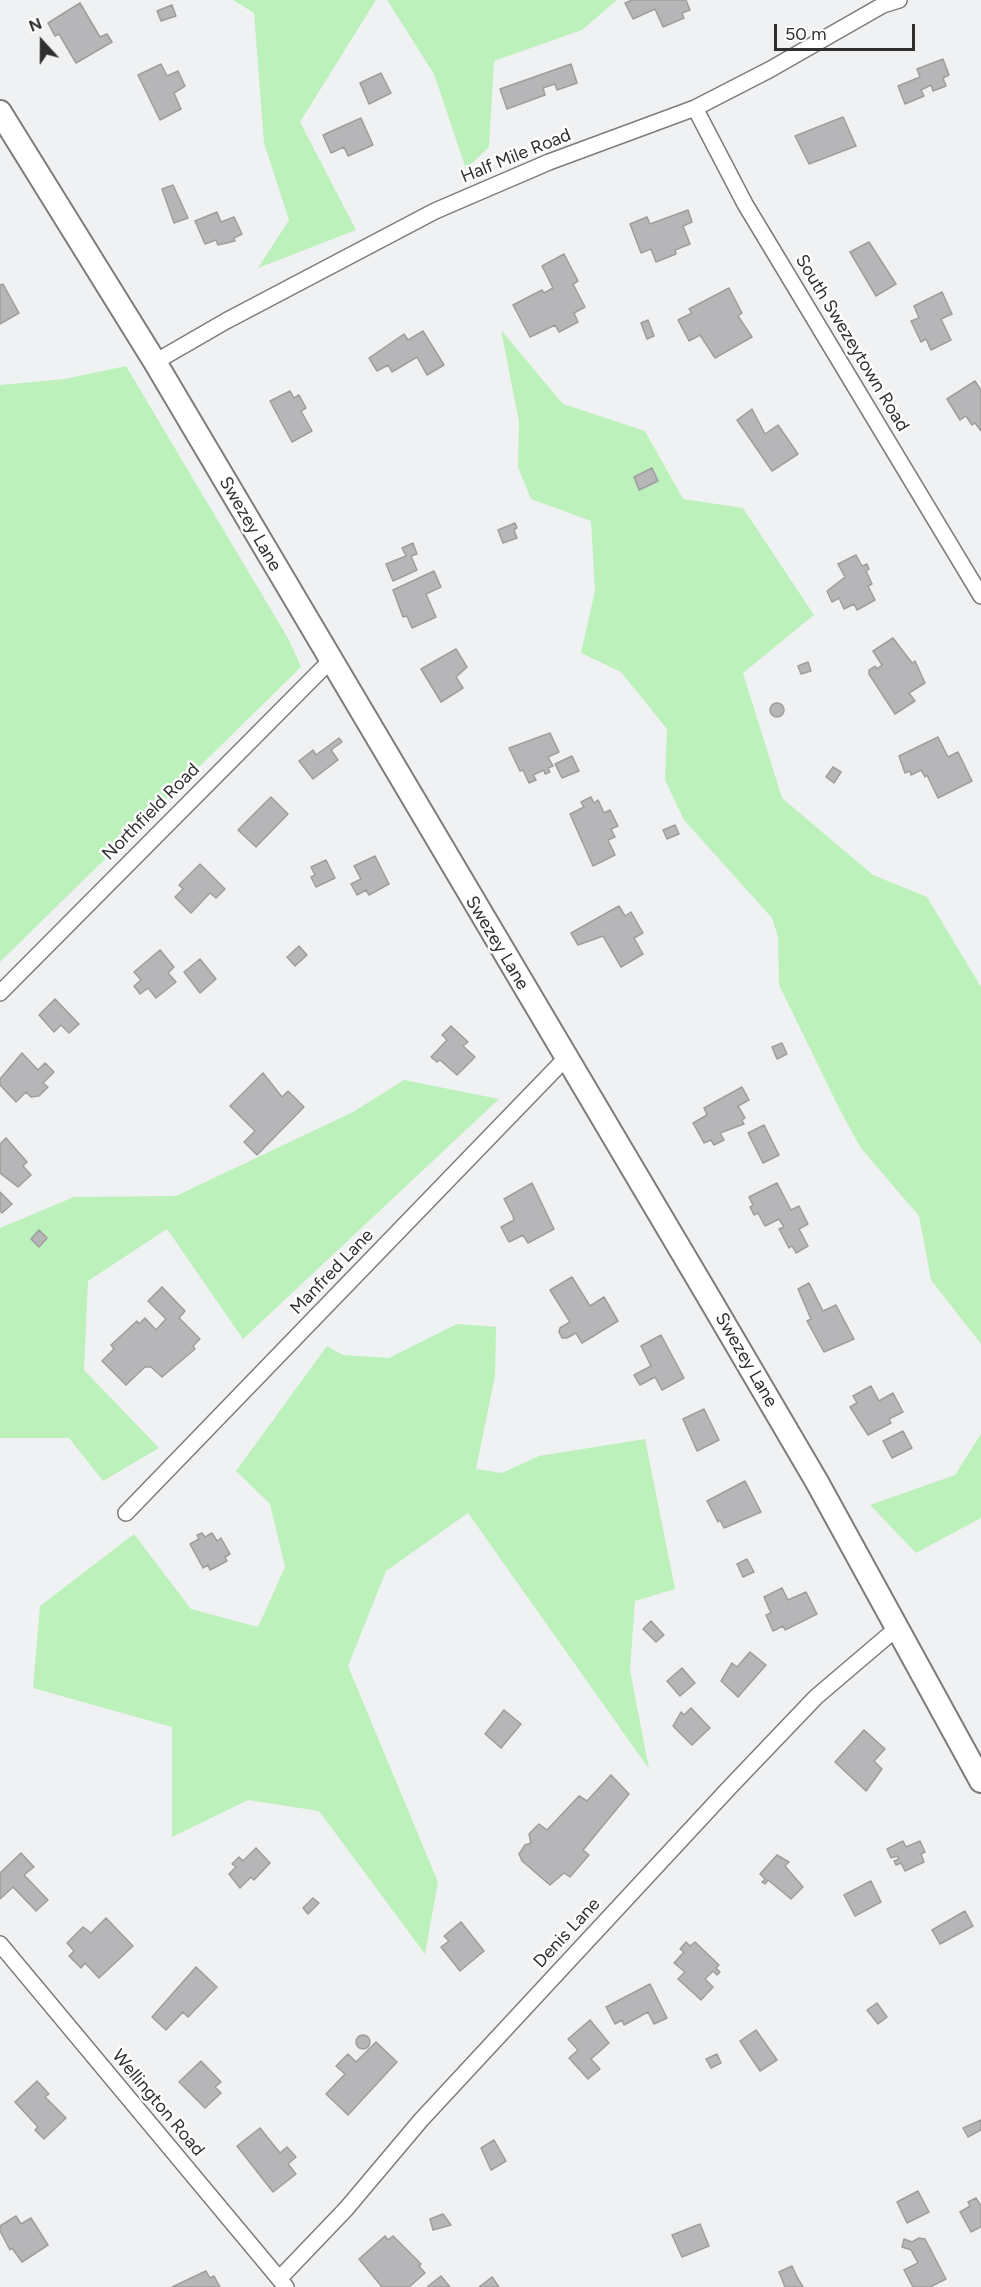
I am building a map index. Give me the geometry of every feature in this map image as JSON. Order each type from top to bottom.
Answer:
[{"type":"street","name":"Half Mile Road","points":[[155,362],[226,321],[435,211],[549,162],[695,108],[769,70],[882,2],[899,0]]},
{"type":"street","name":"South Swezeytown Road","points":[[695,108],[745,204],[981,596]]},
{"type":"street","name":"Swezey Lane","points":[[0,112],[155,362],[818,1482],[981,1781]]},
{"type":"street","name":"Northfield Road","points":[[0,993],[330,661]]},
{"type":"street","name":"Manfred Lane","points":[[126,1513],[566,1058]]},
{"type":"street","name":"Denis Lane","points":[[283,2283],[414,2128],[730,1786],[816,1697],[897,1628]]},
{"type":"street","name":"Wellington Road","points":[[0,1944],[283,2283]]},
{"type":"green space","points":[[233,0],[376,0],[300,122],[356,230],[258,268],[289,220],[264,143],[254,13]]},
{"type":"green space","points":[[387,0],[617,0],[582,30],[494,61],[489,147],[466,169],[434,74]]},
{"type":"green space","points":[[501,330],[563,404],[645,431],[683,499],[743,508],[814,615],[743,673],[782,798],[873,875],[927,897],[981,987],[981,1344],[931,1280],[919,1216],[860,1147],[838,1106],[779,985],[778,937],[772,918],[684,820],[665,780],[667,729],[621,672],[581,653],[595,591],[591,521],[531,499],[518,467],[519,422]]},
{"type":"green space","points":[[126,366],[289,640],[301,667],[0,962],[0,385],[65,379]]},
{"type":"green space","points":[[404,1080],[499,1099],[243,1339],[167,1229],[88,1281],[84,1370],[159,1448],[103,1481],[69,1438],[0,1438],[0,1228],[74,1197],[176,1196],[353,1112]]},
{"type":"green space","points":[[457,1324],[496,1327],[495,1376],[476,1469],[502,1473],[539,1456],[645,1439],[675,1589],[635,1601],[630,1670],[649,1769],[468,1513],[386,1571],[348,1666],[438,1882],[425,1954],[319,1811],[248,1800],[172,1837],[172,1727],[33,1688],[40,1606],[134,1534],[191,1609],[258,1627],[285,1567],[270,1504],[236,1471],[327,1346],[343,1355],[389,1358]]},
{"type":"green space","points":[[981,1434],[981,1518],[916,1553],[870,1505],[955,1475]]},
{"type":"building","points":[[632,0],[686,0],[690,10],[682,13],[684,18],[663,27],[655,9],[633,19],[625,3]]},
{"type":"building","points":[[80,3],[100,37],[107,34],[112,42],[76,63],[59,34],[55,36],[48,23]]},
{"type":"building","points":[[172,5],[176,16],[161,21],[157,11]]},
{"type":"building","points":[[943,59],[949,75],[943,78],[946,86],[933,91],[931,85],[921,90],[924,96],[905,104],[898,86],[920,77],[917,69]]},
{"type":"building","points":[[161,64],[167,76],[178,71],[185,86],[174,93],[181,109],[160,120],[138,75]]},
{"type":"building","points":[[571,64],[577,83],[557,90],[555,84],[543,88],[545,95],[507,109],[500,89]]},
{"type":"building","points":[[381,73],[391,93],[369,104],[360,83]]},
{"type":"building","points":[[843,117],[856,146],[809,164],[795,136]]},
{"type":"building","points":[[361,118],[373,145],[348,156],[344,147],[331,153],[323,135]]},
{"type":"building","points":[[173,185],[188,218],[174,223],[162,189]]},
{"type":"building","points":[[688,210],[692,222],[683,226],[690,244],[675,250],[676,254],[656,262],[651,249],[641,253],[630,224],[647,217],[650,224]]},
{"type":"building","points":[[217,212],[221,222],[234,217],[242,234],[234,238],[235,241],[218,245],[216,240],[205,244],[195,221]]},
{"type":"building","points":[[869,242],[896,284],[876,296],[850,252]]},
{"type":"building","points":[[564,254],[578,281],[573,284],[585,307],[574,313],[578,322],[559,332],[555,325],[530,337],[513,305],[542,290],[544,293],[553,288],[542,266]]},
{"type":"building","points":[[3,284],[19,313],[0,324],[0,285]]},
{"type":"building","points":[[729,288],[742,313],[738,316],[752,337],[715,358],[700,335],[689,341],[678,320],[692,313],[689,309]]},
{"type":"building","points":[[942,292],[952,314],[941,319],[951,340],[931,350],[926,339],[921,342],[911,321],[919,318],[914,306]]},
{"type":"building","points":[[648,320],[654,336],[647,339],[641,323]]},
{"type":"building","points":[[423,331],[444,365],[427,375],[417,357],[392,372],[388,365],[377,371],[369,358],[404,334],[408,340]]},
{"type":"building","points":[[975,381],[981,390],[981,431],[975,423],[972,425],[966,416],[960,420],[947,399]]},
{"type":"building","points":[[290,391],[294,398],[299,395],[306,408],[301,411],[312,431],[292,442],[270,401]]},
{"type":"building","points":[[752,409],[765,434],[778,425],[798,454],[772,471],[737,420]]},
{"type":"building","points":[[652,468],[658,481],[639,490],[634,477]]},
{"type":"building","points":[[515,523],[517,528],[514,530],[517,538],[503,543],[498,530]]},
{"type":"building","points":[[413,543],[417,554],[411,556],[417,570],[393,581],[386,564],[406,556],[402,548]]},
{"type":"building","points":[[856,555],[862,566],[867,564],[869,569],[866,571],[872,584],[868,586],[875,600],[857,610],[854,604],[844,609],[839,598],[832,602],[827,591],[845,577],[838,564]]},
{"type":"building","points":[[434,571],[441,587],[426,594],[436,617],[412,628],[407,616],[403,617],[393,590]]},
{"type":"building","points":[[893,638],[912,663],[915,661],[925,683],[909,693],[915,701],[895,714],[869,674],[869,670],[875,666],[877,669],[882,665],[873,651]]},
{"type":"building","points":[[456,649],[467,667],[456,677],[463,688],[441,702],[421,669]]},
{"type":"building","points":[[808,662],[811,671],[801,674],[798,666]]},
{"type":"building","points":[[777,703],[782,705],[784,710],[782,715],[777,717],[772,715],[770,710],[772,705]]},
{"type":"building","points":[[550,733],[559,752],[548,757],[553,766],[548,768],[550,772],[545,774],[544,770],[533,775],[536,780],[529,783],[523,770],[520,771],[509,748]]},
{"type":"building","points":[[938,737],[948,757],[958,752],[972,781],[938,798],[927,775],[925,777],[921,770],[911,775],[910,771],[905,773],[899,756]]},
{"type":"building","points":[[339,738],[342,742],[331,750],[338,760],[313,779],[299,761],[313,750],[316,755]]},
{"type":"building","points":[[572,756],[579,771],[562,778],[555,764]]},
{"type":"building","points":[[833,767],[841,772],[834,783],[826,777]]},
{"type":"building","points":[[271,797],[288,814],[256,847],[238,830]]},
{"type":"building","points":[[591,797],[594,803],[598,800],[604,813],[610,810],[618,826],[611,829],[615,837],[608,840],[615,855],[593,866],[570,814],[584,807],[581,802]]},
{"type":"building","points":[[675,825],[679,834],[667,839],[663,830]]},
{"type":"building","points":[[375,856],[389,884],[369,895],[366,890],[357,895],[351,884],[361,879],[354,866]]},
{"type":"building","points":[[326,860],[335,878],[316,887],[311,877],[315,875],[311,867]]},
{"type":"building","points":[[200,864],[225,889],[216,898],[210,893],[191,913],[175,897],[183,889],[179,885]]},
{"type":"building","points":[[619,906],[625,916],[631,912],[643,933],[634,938],[643,954],[621,967],[603,936],[578,945],[571,933]]},
{"type":"building","points":[[299,946],[307,955],[295,966],[287,957]]},
{"type":"building","points":[[160,950],[174,967],[168,973],[176,982],[156,998],[148,988],[140,994],[134,986],[141,980],[134,972]]},
{"type":"building","points":[[200,959],[216,979],[200,993],[184,972]]},
{"type":"building","points":[[55,999],[79,1024],[69,1033],[61,1025],[54,1032],[39,1015]]},
{"type":"building","points":[[451,1026],[468,1042],[463,1046],[475,1057],[457,1075],[440,1060],[437,1062],[431,1057],[447,1040],[442,1035]]},
{"type":"building","points":[[782,1043],[787,1054],[777,1059],[772,1047]]},
{"type":"building","points":[[22,1053],[38,1070],[45,1063],[54,1072],[43,1083],[48,1087],[39,1096],[31,1097],[26,1092],[16,1102],[0,1085],[0,1079]]},
{"type":"building","points":[[263,1073],[282,1097],[288,1091],[304,1107],[257,1155],[244,1142],[255,1131],[230,1106]]},
{"type":"building","points":[[742,1087],[749,1100],[738,1106],[745,1118],[742,1120],[744,1124],[720,1133],[724,1140],[714,1145],[711,1140],[704,1143],[693,1123],[707,1115],[704,1108]]},
{"type":"building","points":[[764,1125],[779,1155],[763,1163],[748,1133]]},
{"type":"building","points":[[6,1138],[27,1162],[23,1166],[31,1175],[18,1187],[0,1173],[0,1144]]},
{"type":"building","points":[[532,1183],[554,1229],[528,1243],[523,1235],[509,1242],[501,1227],[514,1220],[504,1199]]},
{"type":"building","points":[[777,1183],[791,1210],[799,1206],[808,1224],[799,1229],[808,1246],[796,1253],[792,1246],[789,1248],[779,1229],[784,1227],[779,1219],[765,1226],[758,1213],[754,1215],[750,1207],[753,1205],[749,1197]]},
{"type":"building","points":[[0,1192],[12,1204],[2,1213],[0,1211]]},
{"type":"building","points":[[39,1230],[47,1238],[39,1247],[31,1239]]},
{"type":"building","points":[[572,1277],[590,1306],[604,1297],[618,1321],[582,1343],[576,1333],[562,1338],[560,1328],[570,1322],[550,1290]]},
{"type":"building","points":[[809,1283],[823,1311],[836,1305],[854,1339],[824,1352],[807,1321],[811,1319],[798,1289]]},
{"type":"building","points":[[162,1287],[185,1311],[179,1318],[200,1339],[193,1346],[195,1349],[162,1377],[151,1367],[145,1367],[126,1385],[102,1361],[114,1349],[111,1345],[137,1321],[139,1324],[145,1318],[156,1330],[166,1319],[148,1301]]},
{"type":"building","points":[[661,1335],[684,1378],[662,1390],[655,1377],[640,1385],[634,1375],[651,1366],[641,1346]]},
{"type":"building","points":[[871,1386],[879,1401],[893,1393],[903,1412],[889,1419],[891,1423],[868,1435],[850,1407],[857,1403],[853,1396]]},
{"type":"building","points":[[704,1409],[719,1440],[697,1451],[683,1419]]},
{"type":"building","points":[[903,1431],[912,1448],[892,1458],[883,1441]]},
{"type":"building","points":[[745,1481],[761,1512],[724,1528],[720,1520],[718,1522],[707,1501]]},
{"type":"building","points":[[202,1533],[205,1537],[212,1533],[217,1541],[221,1538],[230,1554],[225,1557],[227,1561],[210,1570],[208,1565],[203,1568],[190,1544],[199,1539],[197,1535]]},
{"type":"building","points":[[747,1559],[754,1572],[743,1577],[737,1564]]},
{"type":"building","points":[[782,1588],[788,1600],[806,1592],[817,1614],[785,1630],[783,1626],[773,1631],[766,1615],[771,1613],[764,1597]]},
{"type":"building","points":[[651,1621],[664,1635],[656,1642],[643,1629]]},
{"type":"building","points":[[750,1652],[766,1665],[738,1697],[721,1681],[732,1663],[737,1667]]},
{"type":"building","points":[[682,1668],[695,1683],[680,1696],[667,1681]]},
{"type":"building","points":[[691,1708],[710,1728],[692,1745],[673,1726],[681,1712],[684,1715]]},
{"type":"building","points":[[504,1710],[521,1724],[501,1748],[485,1734]]},
{"type":"building","points":[[864,1730],[885,1749],[874,1761],[882,1769],[866,1791],[835,1762]]},
{"type":"building","points":[[611,1775],[629,1794],[583,1850],[589,1855],[570,1877],[564,1873],[550,1885],[522,1861],[519,1854],[525,1845],[531,1843],[529,1834],[539,1824],[547,1830],[579,1796],[587,1801]]},
{"type":"building","points":[[903,1841],[906,1847],[920,1841],[925,1852],[921,1854],[924,1862],[905,1871],[901,1863],[896,1865],[894,1861],[899,1859],[897,1856],[891,1858],[887,1849]]},
{"type":"building","points":[[256,1848],[270,1863],[254,1880],[251,1877],[240,1888],[229,1874],[236,1867],[232,1864],[239,1857],[243,1861]]},
{"type":"building","points":[[21,1853],[34,1867],[24,1875],[48,1900],[36,1911],[13,1887],[0,1899],[0,1873]]},
{"type":"building","points":[[777,1855],[789,1862],[785,1866],[803,1887],[791,1899],[768,1880],[765,1884],[762,1882],[765,1879],[760,1874]]},
{"type":"building","points":[[871,1881],[881,1902],[855,1916],[844,1895]]},
{"type":"building","points":[[313,1898],[319,1903],[308,1914],[303,1908]]},
{"type":"building","points":[[965,1911],[973,1926],[940,1944],[932,1930]]},
{"type":"building","points":[[106,1918],[133,1946],[99,1978],[85,1963],[81,1968],[69,1956],[74,1951],[67,1943],[83,1927],[91,1933]]},
{"type":"building","points":[[461,1922],[484,1951],[460,1971],[441,1947],[449,1941],[444,1936]]},
{"type":"building","points":[[686,1942],[690,1946],[695,1942],[719,1965],[716,1968],[720,1972],[717,1975],[713,1971],[705,1979],[713,1987],[701,2000],[678,1979],[685,1972],[674,1963],[684,1952],[680,1949]]},
{"type":"building","points":[[196,1967],[217,1987],[188,2017],[183,2012],[166,2030],[152,2017]]},
{"type":"building","points":[[650,1984],[667,2018],[654,2024],[648,2012],[624,2025],[622,2020],[615,2024],[606,2007]]},
{"type":"building","points":[[877,2003],[887,2017],[878,2024],[867,2010]]},
{"type":"building","points":[[590,2020],[609,2043],[591,2059],[600,2069],[588,2079],[569,2058],[578,2050],[568,2039]]},
{"type":"building","points":[[756,2030],[777,2060],[760,2071],[740,2041]]},
{"type":"building","points":[[360,2035],[366,2035],[370,2042],[366,2049],[360,2049],[356,2045],[356,2039]]},
{"type":"building","points":[[376,2042],[397,2062],[348,2115],[326,2094],[345,2074],[336,2066],[348,2054],[356,2062]]},
{"type":"building","points":[[717,2054],[721,2063],[711,2068],[706,2059]]},
{"type":"building","points":[[201,2061],[221,2082],[215,2087],[221,2093],[205,2108],[179,2082]]},
{"type":"building","points":[[37,2081],[49,2094],[45,2097],[66,2118],[44,2139],[35,2130],[38,2127],[15,2102]]},
{"type":"building","points":[[981,2120],[981,2130],[968,2137],[963,2128]]},
{"type":"building","points":[[260,2128],[280,2153],[287,2147],[296,2157],[288,2164],[296,2174],[273,2192],[237,2146]]},
{"type":"building","points":[[494,2140],[506,2161],[491,2170],[481,2148]]},
{"type":"building","points":[[918,2191],[929,2212],[907,2223],[897,2202]]},
{"type":"building","points":[[976,2198],[981,2206],[981,2227],[971,2232],[960,2212],[970,2206],[968,2202]]},
{"type":"building","points":[[443,2214],[451,2225],[433,2230],[430,2219]]},
{"type":"building","points":[[16,2216],[21,2224],[31,2218],[48,2245],[22,2262],[12,2248],[10,2250],[0,2231],[0,2226]]},
{"type":"building","points":[[700,2224],[709,2246],[682,2257],[672,2235]]},
{"type":"building","points":[[385,2236],[388,2240],[393,2236],[421,2264],[419,2266],[425,2273],[409,2287],[382,2287],[359,2259]]},
{"type":"building","points":[[919,2238],[925,2239],[946,2279],[930,2287],[913,2287],[904,2270],[918,2263],[911,2250],[902,2247],[904,2239],[912,2242]]},
{"type":"building","points":[[792,2266],[803,2287],[785,2287],[779,2272]]},
{"type":"building","points":[[206,2271],[210,2278],[214,2276],[220,2287],[172,2287]]},
{"type":"building","points":[[441,2276],[450,2287],[428,2286]]},
{"type":"building","points":[[492,2277],[499,2287],[479,2287]]}]
